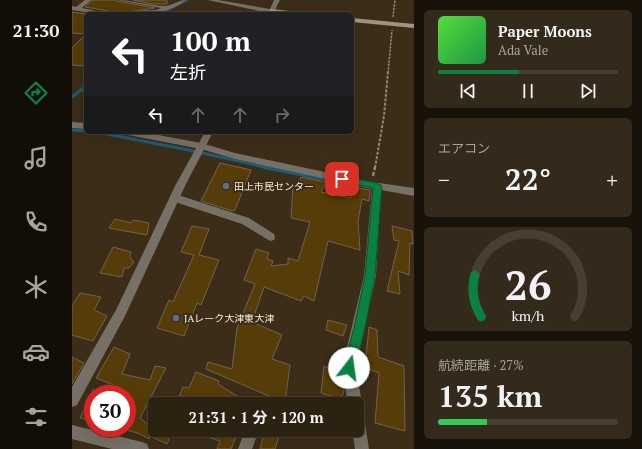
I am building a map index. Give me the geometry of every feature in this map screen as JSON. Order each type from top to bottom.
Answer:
[{"type":"main road","points":[[354,20],[414,26]]},
{"type":"street","points":[[74,9],[88,0]]},
{"type":"street","points":[[120,0],[168,8]]},
{"type":"street","points":[[160,12],[183,0]]},
{"type":"street","points":[[211,0],[270,12],[277,0]]},
{"type":"street","points":[[74,9],[94,12]]},
{"type":"street","points":[[72,125],[84,126]]},
{"type":"street","points":[[138,134],[201,146],[235,156],[375,186],[414,192]]},
{"type":"street","points":[[72,400],[121,312],[207,134]]},
{"type":"street","points":[[354,397],[349,368],[370,276],[375,186]]},
{"type":"street","points":[[175,198],[245,221],[270,237]]},
{"type":"street","points":[[72,432],[142,449]]},
{"type":"street","points":[[245,449],[249,437]]},
{"type":"street","points":[[360,437],[362,449]]},
{"type":"path","points":[[375,186],[384,116],[395,0]]},
{"type":"building","points":[[92,0],[116,0],[155,8],[127,12],[114,12],[85,7]]},
{"type":"building","points":[[133,0],[167,0],[167,4],[153,4]]},
{"type":"building","points":[[72,12],[84,14],[84,34],[72,33]]},
{"type":"building","points":[[84,36],[83,66],[72,65],[72,48]]},
{"type":"building","name":"田上市民センター","points":[[220,163],[251,170],[235,210],[232,211],[201,201]]},
{"type":"building","points":[[301,177],[326,182],[321,192],[351,198],[351,195],[338,191],[339,185],[370,190],[369,201],[362,199],[358,221],[360,250],[328,241],[314,301],[304,296],[301,301],[264,287],[252,322],[282,335],[272,359],[290,365],[286,397],[271,397],[206,369],[208,362],[232,369],[237,328],[255,284],[244,280],[256,249],[269,253],[267,259],[273,261],[271,266],[288,264],[288,258],[298,261],[310,222],[291,218],[293,183],[298,185]]},
{"type":"building","points":[[115,219],[131,223],[133,220],[149,223],[147,235],[109,228]]},
{"type":"building","points":[[192,226],[209,229],[199,255],[219,260],[201,305],[197,303],[184,336],[157,328],[169,300],[173,302],[194,255],[181,252]]},
{"type":"building","points":[[392,226],[412,231],[413,244],[410,243],[409,275],[398,271],[400,294],[387,291],[399,241],[394,240]]},
{"type":"building","points":[[113,247],[131,252],[130,257],[134,262],[129,268],[124,268],[122,277],[100,273]]},
{"type":"building","points":[[80,293],[101,297],[94,310],[107,316],[93,341],[72,335],[72,306]]},
{"type":"building","points":[[328,320],[347,325],[343,336],[326,330]]},
{"type":"building","points":[[369,327],[377,330],[378,357],[404,366],[405,431],[375,423],[379,373],[365,368]]},
{"type":"building","points":[[114,347],[130,354],[122,374],[150,380],[155,366],[166,368],[151,397],[148,397],[148,403],[140,418],[148,424],[149,439],[136,433],[136,385],[114,385],[96,378]]},
{"type":"building","points":[[72,357],[84,363],[72,384]]},
{"type":"building","points":[[324,366],[341,374],[344,391],[342,397],[334,397],[321,393]]},
{"type":"building","points":[[196,372],[219,381],[218,384],[239,397],[179,397],[183,387],[189,388]]},
{"type":"building","points":[[84,409],[84,419],[80,418]]},
{"type":"building","points":[[152,437],[166,437],[169,439],[167,444]]},
{"type":"building","points":[[208,437],[236,437],[231,449],[217,449],[220,441]]},
{"type":"building","points":[[263,437],[279,437],[275,449],[260,449]]},
{"type":"waterway","points":[[162,12],[187,0]]},
{"type":"waterway","points":[[72,97],[84,88]]},
{"type":"waterway","points":[[72,130],[84,131]]},
{"type":"waterway","points":[[106,134],[189,150],[268,168]]},
{"type":"waterway","points":[[264,167],[268,168]]},
{"type":"waterway","points":[[268,168],[341,182]]},
{"type":"place","name":"田上市民センター","points":[[226,186]]},
{"type":"place","name":"JAレーク大津東大津","points":[[176,318]]},
{"type":"route","points":[[342,179],[377,186],[370,276],[349,368]]}]
